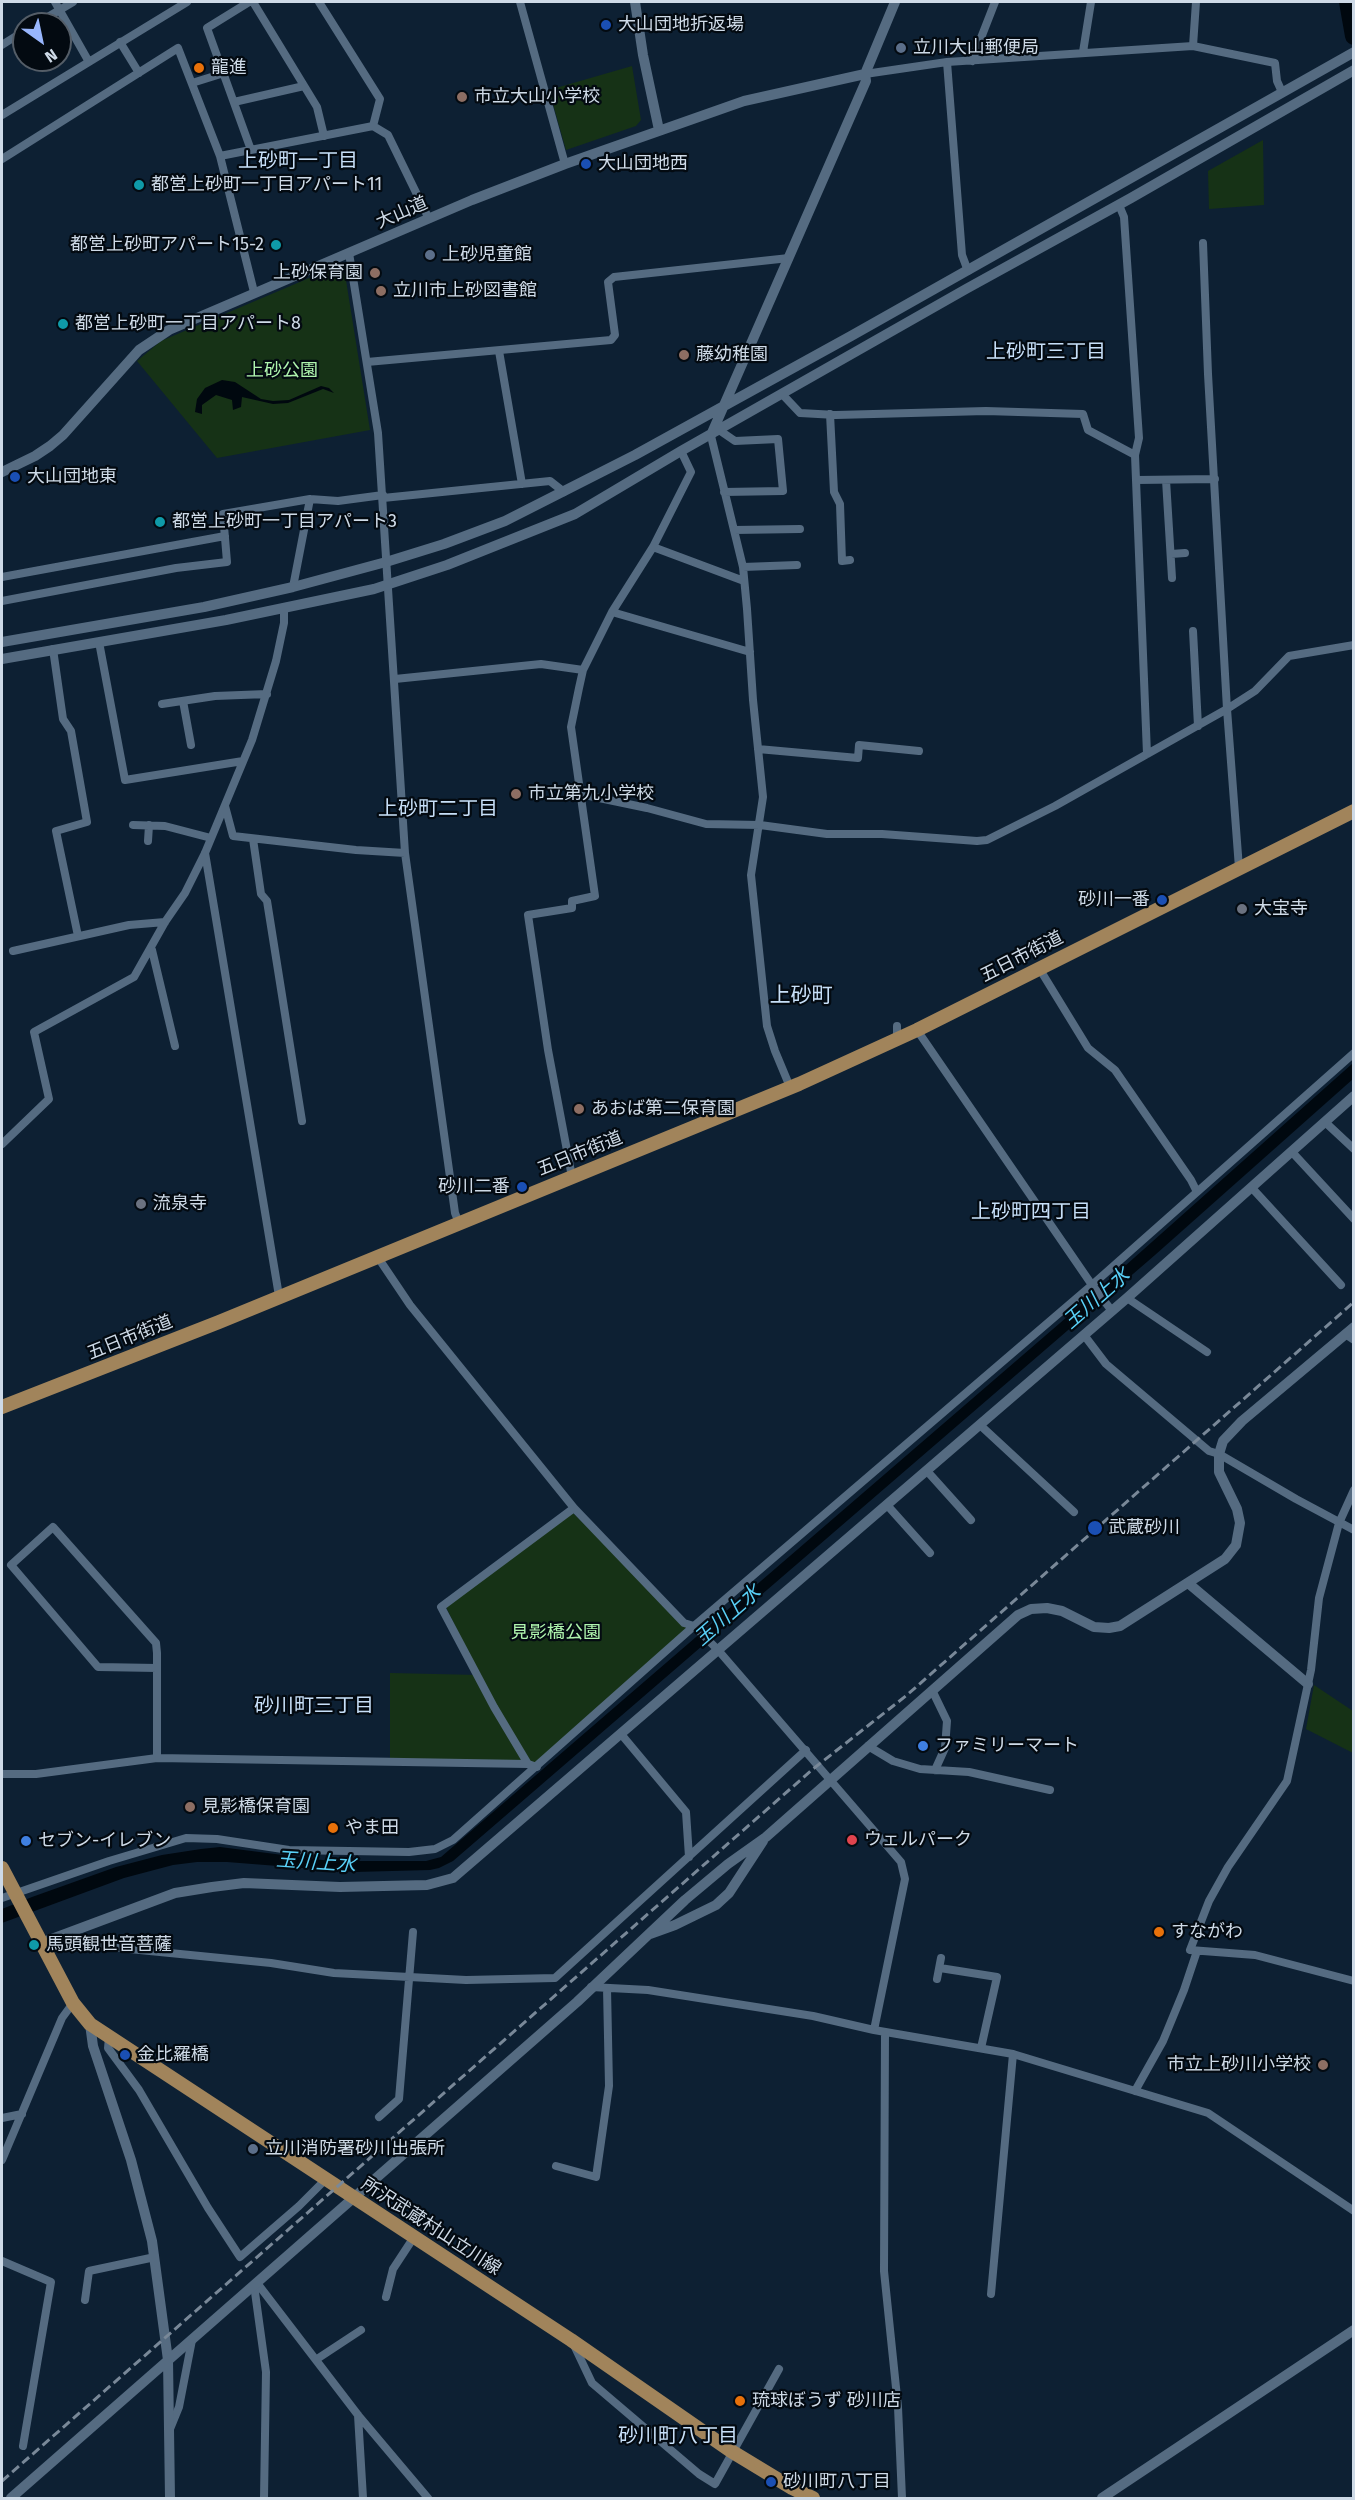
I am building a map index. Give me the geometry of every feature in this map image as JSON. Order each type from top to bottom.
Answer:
[{"type":"main road","name":"五日市街道","points":[[2,1407],[94,1372],[790,1087],[897,1033],[917,1030],[1353,810]]},
{"type":"main road","points":[[2,1868],[11,1897]]},
{"type":"main road","name":"所沢武蔵村山立川線","points":[[11,1897],[38,1937],[73,2003],[90,2024],[571,2340],[731,2451],[813,2499]]},
{"type":"street","points":[[73,2],[57,6],[89,62]]},
{"type":"street","points":[[2,116],[187,2]]},
{"type":"street","points":[[251,150],[207,28],[251,2],[317,107],[324,136]]},
{"type":"street","points":[[320,2],[380,99],[374,126]]},
{"type":"street","points":[[520,2],[565,164]]},
{"type":"street","points":[[635,2],[643,56],[659,130]]},
{"type":"street","points":[[790,1087],[767,1026],[751,876],[763,797],[744,581],[735,530],[724,492],[715,433],[866,81],[866,74],[895,2]]},
{"type":"street","points":[[972,61],[995,2]]},
{"type":"street","points":[[1083,52],[1091,2]]},
{"type":"street","points":[[1193,46],[1196,2]]},
{"type":"street","points":[[120,42],[139,73]]},
{"type":"street","points":[[866,74],[947,62],[1193,46],[1275,63],[1277,81],[1282,92]]},
{"type":"street","points":[[2,159],[178,48],[220,156],[254,292]]},
{"type":"street","points":[[2,642],[213,605],[293,587],[444,544],[505,521],[725,406],[1353,52]]},
{"type":"street","points":[[947,62],[962,255],[968,271]]},
{"type":"street","points":[[2,659],[284,609],[389,584],[447,565],[575,514],[681,451],[1119,205],[1353,70]]},
{"type":"street","points":[[192,83],[224,73]]},
{"type":"street","name":"大山道","points":[[2,472],[35,456],[63,435],[122,367],[153,339],[254,292],[565,164],[659,130],[744,101],[866,74]]},
{"type":"street","points":[[234,102],[304,86]]},
{"type":"street","points":[[1225,123],[1237,130],[1235,137]]},
{"type":"street","points":[[220,156],[374,126],[388,135],[429,219]]},
{"type":"street","points":[[1131,178],[1125,187],[1126,194],[1131,198]]},
{"type":"street","points":[[1119,205],[1124,217],[1139,438],[1136,454],[1147,754]]},
{"type":"street","points":[[1203,243],[1227,708],[1239,868]]},
{"type":"street","points":[[349,254],[378,433],[405,853],[450,1177],[459,1223]]},
{"type":"street","points":[[367,362],[611,340],[615,334],[608,282],[614,277],[789,258]]},
{"type":"street","points":[[499,351],[522,484]]},
{"type":"street","points":[[782,394],[800,413],[986,411],[1083,414],[1088,429],[1136,454]]},
{"type":"street","points":[[830,414],[834,492],[840,504],[842,561],[850,560]]},
{"type":"street","points":[[715,433],[735,441],[778,439],[783,491],[724,492]]},
{"type":"street","points":[[572,1177],[548,1050],[528,915],[572,908],[572,901],[595,896],[571,727],[583,670],[612,612],[653,547],[691,472],[681,451]]},
{"type":"street","points":[[1137,480],[1215,479]]},
{"type":"street","points":[[1167,480],[1173,578]]},
{"type":"street","points":[[2,601],[176,568],[227,562],[223,514],[310,499],[339,501],[550,481],[564,492]]},
{"type":"street","points":[[293,587],[310,499]]},
{"type":"street","points":[[735,530],[800,529]]},
{"type":"street","points":[[2,577],[225,536]]},
{"type":"street","points":[[653,547],[744,581]]},
{"type":"street","points":[[1171,554],[1185,553]]},
{"type":"street","points":[[742,567],[797,565]]},
{"type":"street","points":[[2,1144],[49,1099],[34,1032],[135,977],[152,950],[165,922],[185,893],[225,806],[267,694],[284,623],[284,609]]},
{"type":"street","points":[[612,612],[750,652]]},
{"type":"street","points":[[1193,631],[1198,726]]},
{"type":"street","points":[[99,642],[125,780],[243,761]]},
{"type":"street","points":[[580,794],[647,808],[706,824],[760,825],[827,834],[882,834],[987,840],[1055,806],[1198,726],[1255,691],[1289,656],[1353,645]]},
{"type":"street","points":[[53,649],[63,718],[71,731],[87,822],[56,831],[78,936]]},
{"type":"street","points":[[395,680],[542,664],[583,670]]},
{"type":"street","points":[[162,704],[215,696],[267,694]]},
{"type":"street","points":[[183,701],[191,745]]},
{"type":"street","points":[[758,749],[858,758],[859,745],[918,751]]},
{"type":"street","points":[[225,806],[233,836],[356,850],[405,853]]},
{"type":"street","points":[[133,825],[165,826],[211,837]]},
{"type":"street","points":[[148,841],[149,825]]},
{"type":"street","points":[[253,839],[261,894],[267,901],[302,1121]]},
{"type":"street","points":[[205,853],[279,1296]]},
{"type":"street","points":[[13,951],[129,924],[165,922]]},
{"type":"street","points":[[152,950],[175,1047]]},
{"type":"street","points":[[1039,968],[1088,1048],[1115,1071],[1197,1192]]},
{"type":"street","points":[[917,1030],[1094,1287],[1111,1308]]},
{"type":"street","points":[[11,1897],[186,1838],[217,1839],[297,1850],[409,1852],[435,1850],[453,1840],[1094,1287],[1353,1053]]},
{"type":"street","points":[[38,1937],[70,1932],[175,1893],[244,1883],[340,1887],[427,1885],[442,1882],[465,1869],[716,1649],[1084,1335],[1111,1308],[1127,1298],[1353,1096]]},
{"type":"street","points":[[1325,1122],[1353,1149]]},
{"type":"street","points":[[1292,1152],[1353,1219]]},
{"type":"street","points":[[1252,1188],[1341,1284]]},
{"type":"street","points":[[377,1256],[410,1305],[574,1508],[684,1623],[697,1629],[716,1649],[896,1854],[904,1870],[905,1879],[874,2030]]},
{"type":"street","points":[[1127,1298],[1207,1352]]},
{"type":"street","points":[[11,2499],[591,1987],[667,1916],[716,1874],[766,1837],[1012,1620],[1025,1612],[1040,1608],[1054,1609],[1090,1626],[1114,1628],[1126,1623],[1228,1556],[1236,1545],[1239,1535],[1239,1515],[1220,1478],[1219,1454],[1226,1436],[1351,1333]]},
{"type":"street","points":[[1084,1335],[1106,1364],[1206,1449],[1219,1454],[1353,1530]]},
{"type":"street","points":[[980,1425],[1074,1512]]},
{"type":"street","points":[[927,1471],[971,1520]]},
{"type":"street","points":[[1353,1490],[1339,1523],[1319,1598],[1308,1684],[1287,1781],[1228,1867],[1209,1901],[1190,1950],[1255,1956],[1353,1981]]},
{"type":"street","points":[[887,1505],[930,1553]]},
{"type":"street","points":[[528,1764],[494,1707],[441,1606],[574,1508]]},
{"type":"street","points":[[156,1668],[98,1667],[11,1565],[52,1527],[156,1643],[157,1758]]},
{"type":"street","points":[[1188,1583],[1308,1684]]},
{"type":"street","points":[[932,1690],[947,1721],[945,1748],[935,1770]]},
{"type":"street","points":[[621,1734],[686,1812],[689,1857]]},
{"type":"street","points":[[868,1746],[893,1761],[920,1769],[969,1772],[1050,1790]]},
{"type":"street","points":[[70,1932],[79,1944],[271,1963],[334,1973],[466,1980],[555,1978],[806,1750]]},
{"type":"street","points":[[2,1774],[36,1774],[157,1758],[528,1764],[537,1767]]},
{"type":"street","points":[[650,1934],[675,1926],[716,1905],[729,1893],[766,1837]]},
{"type":"street","points":[[379,2117],[399,2099],[413,1932]]},
{"type":"street","points":[[1135,2091],[1163,2041],[1197,1951]]},
{"type":"street","points":[[937,1979],[941,1963],[997,1977],[981,2048]]},
{"type":"street","points":[[591,1987],[648,1990],[789,2012],[874,2030],[1013,2054],[1208,2113],[1353,2211]]},
{"type":"street","points":[[556,2166],[596,2177],[609,2086],[607,1988]]},
{"type":"street","points":[[2,2160],[62,2018],[73,2003]]},
{"type":"street","points":[[90,2024],[93,2046],[140,2191],[155,2258],[168,2360],[170,2499]]},
{"type":"street","points":[[885,2032],[884,2271],[898,2408],[902,2499]]},
{"type":"street","points":[[108,2037],[108,2048],[139,2090],[208,2208],[240,2257],[299,2206],[325,2180]]},
{"type":"street","points":[[991,2294],[1013,2054]]},
{"type":"street","points":[[2,2118],[22,2114]]},
{"type":"street","points":[[386,2297],[393,2269],[414,2237]]},
{"type":"street","points":[[85,2300],[89,2271],[155,2258]]},
{"type":"street","points":[[2,2261],[51,2282],[22,2446]]},
{"type":"street","points":[[255,2284],[358,2415],[428,2499]]},
{"type":"street","points":[[255,2284],[266,2372],[264,2499]]},
{"type":"street","points":[[316,2359],[362,2330]]},
{"type":"street","points":[[1102,2499],[1353,2330]]},
{"type":"street","points":[[169,2434],[179,2407],[192,2340]]},
{"type":"street","points":[[571,2340],[592,2383],[699,2474],[715,2484],[731,2451],[778,2369]]},
{"type":"street","points":[[358,2415],[363,2499]]},
{"type":"green space","points":[[632,66],[641,120],[636,126],[566,150],[549,90]]},
{"type":"green space","points":[[1263,140],[1264,205],[1209,209],[1208,171]]},
{"type":"green space","name":"上砂公園","points":[[335,267],[345,274],[370,430],[217,458],[137,361],[161,341]]},
{"type":"green space","name":"見影橋公園","points":[[572,1512],[693,1631],[536,1763],[390,1760],[390,1673],[479,1675],[446,1607]]},
{"type":"green space","points":[[1314,1685],[1353,1711],[1353,1753],[1306,1729]]},
{"type":"water","points":[[222,380],[235,382],[261,399],[273,401],[289,400],[321,386],[329,388],[334,393],[323,389],[288,403],[273,404],[242,397],[241,407],[233,410],[232,400],[216,395],[202,405],[202,414],[195,412],[197,399],[205,388]]},
{"type":"water","name":"玉川上水","points":[[1353,1063],[1353,1079],[1155,1255],[453,1861],[430,1870],[354,1872],[227,1862],[173,1865],[124,1878],[2,1923],[2,1909],[32,1897],[116,1867],[162,1855],[201,1849],[220,1847],[330,1861],[426,1861],[441,1857],[1089,1298]]},
{"type":"waterway","points":[[1348,2],[1354,36]]},
{"type":"railway","points":[[2,2481],[813,1769],[907,1695],[1354,1302]]},
{"type":"place","name":"大山団地折返場","points":[[606,25]]},
{"type":"place","name":"立川大山郵便局","points":[[901,48]]},
{"type":"place","name":"龍進","points":[[199,68]]},
{"type":"place","name":"市立大山小学校","points":[[462,97]]},
{"type":"place","name":"大山団地西","points":[[586,164]]},
{"type":"place","name":"都営上砂町一丁目アパート11","points":[[139,185]]},
{"type":"place","name":"都営上砂町アパート15-2","points":[[276,245]]},
{"type":"place","name":"上砂児童館","points":[[430,255]]},
{"type":"place","name":"上砂保育園","points":[[375,273]]},
{"type":"place","name":"立川市上砂図書館","points":[[381,291]]},
{"type":"place","name":"都営上砂町一丁目アパート8","points":[[63,324]]},
{"type":"place","name":"藤幼稚園","points":[[684,355]]},
{"type":"place","name":"大山団地東","points":[[15,477]]},
{"type":"place","name":"都営上砂町一丁目アパート3","points":[[160,522]]},
{"type":"place","name":"市立第九小学校","points":[[516,794]]},
{"type":"place","name":"砂川一番","points":[[1162,900]]},
{"type":"place","name":"大宝寺","points":[[1242,909]]},
{"type":"place","name":"あおば第二保育園","points":[[579,1109]]},
{"type":"place","name":"砂川二番","points":[[522,1187]]},
{"type":"place","name":"流泉寺","points":[[141,1204]]},
{"type":"place","name":"武蔵砂川","points":[[1095,1528]]},
{"type":"place","name":"ファミリーマート","points":[[923,1746]]},
{"type":"place","name":"見影橋保育園","points":[[190,1807]]},
{"type":"place","name":"やま田","points":[[333,1828]]},
{"type":"place","name":"ウェルパーク","points":[[852,1840]]},
{"type":"place","name":"セブン-イレブン","points":[[26,1841]]},
{"type":"place","name":"すながわ","points":[[1159,1932]]},
{"type":"place","name":"馬頭観世音菩薩","points":[[34,1945]]},
{"type":"place","name":"金比羅橋","points":[[125,2055]]},
{"type":"place","name":"市立上砂川小学校","points":[[1323,2065]]},
{"type":"place","name":"立川消防署砂川出張所","points":[[253,2149]]},
{"type":"place","name":"琉球ぼうず 砂川店","points":[[740,2401]]},
{"type":"place","name":"砂川町八丁目","points":[[771,2482]]},
{"type":"district","name":"上砂町一丁目","points":[[298,161]]},
{"type":"district","name":"上砂町三丁目","points":[[1046,352]]},
{"type":"district","name":"上砂町二丁目","points":[[438,809]]},
{"type":"district","name":"上砂町","points":[[801,996]]},
{"type":"district","name":"上砂町四丁目","points":[[1031,1212]]},
{"type":"district","name":"砂川町三丁目","points":[[314,1706]]},
{"type":"district","name":"砂川町八丁目","points":[[678,2436]]}]
